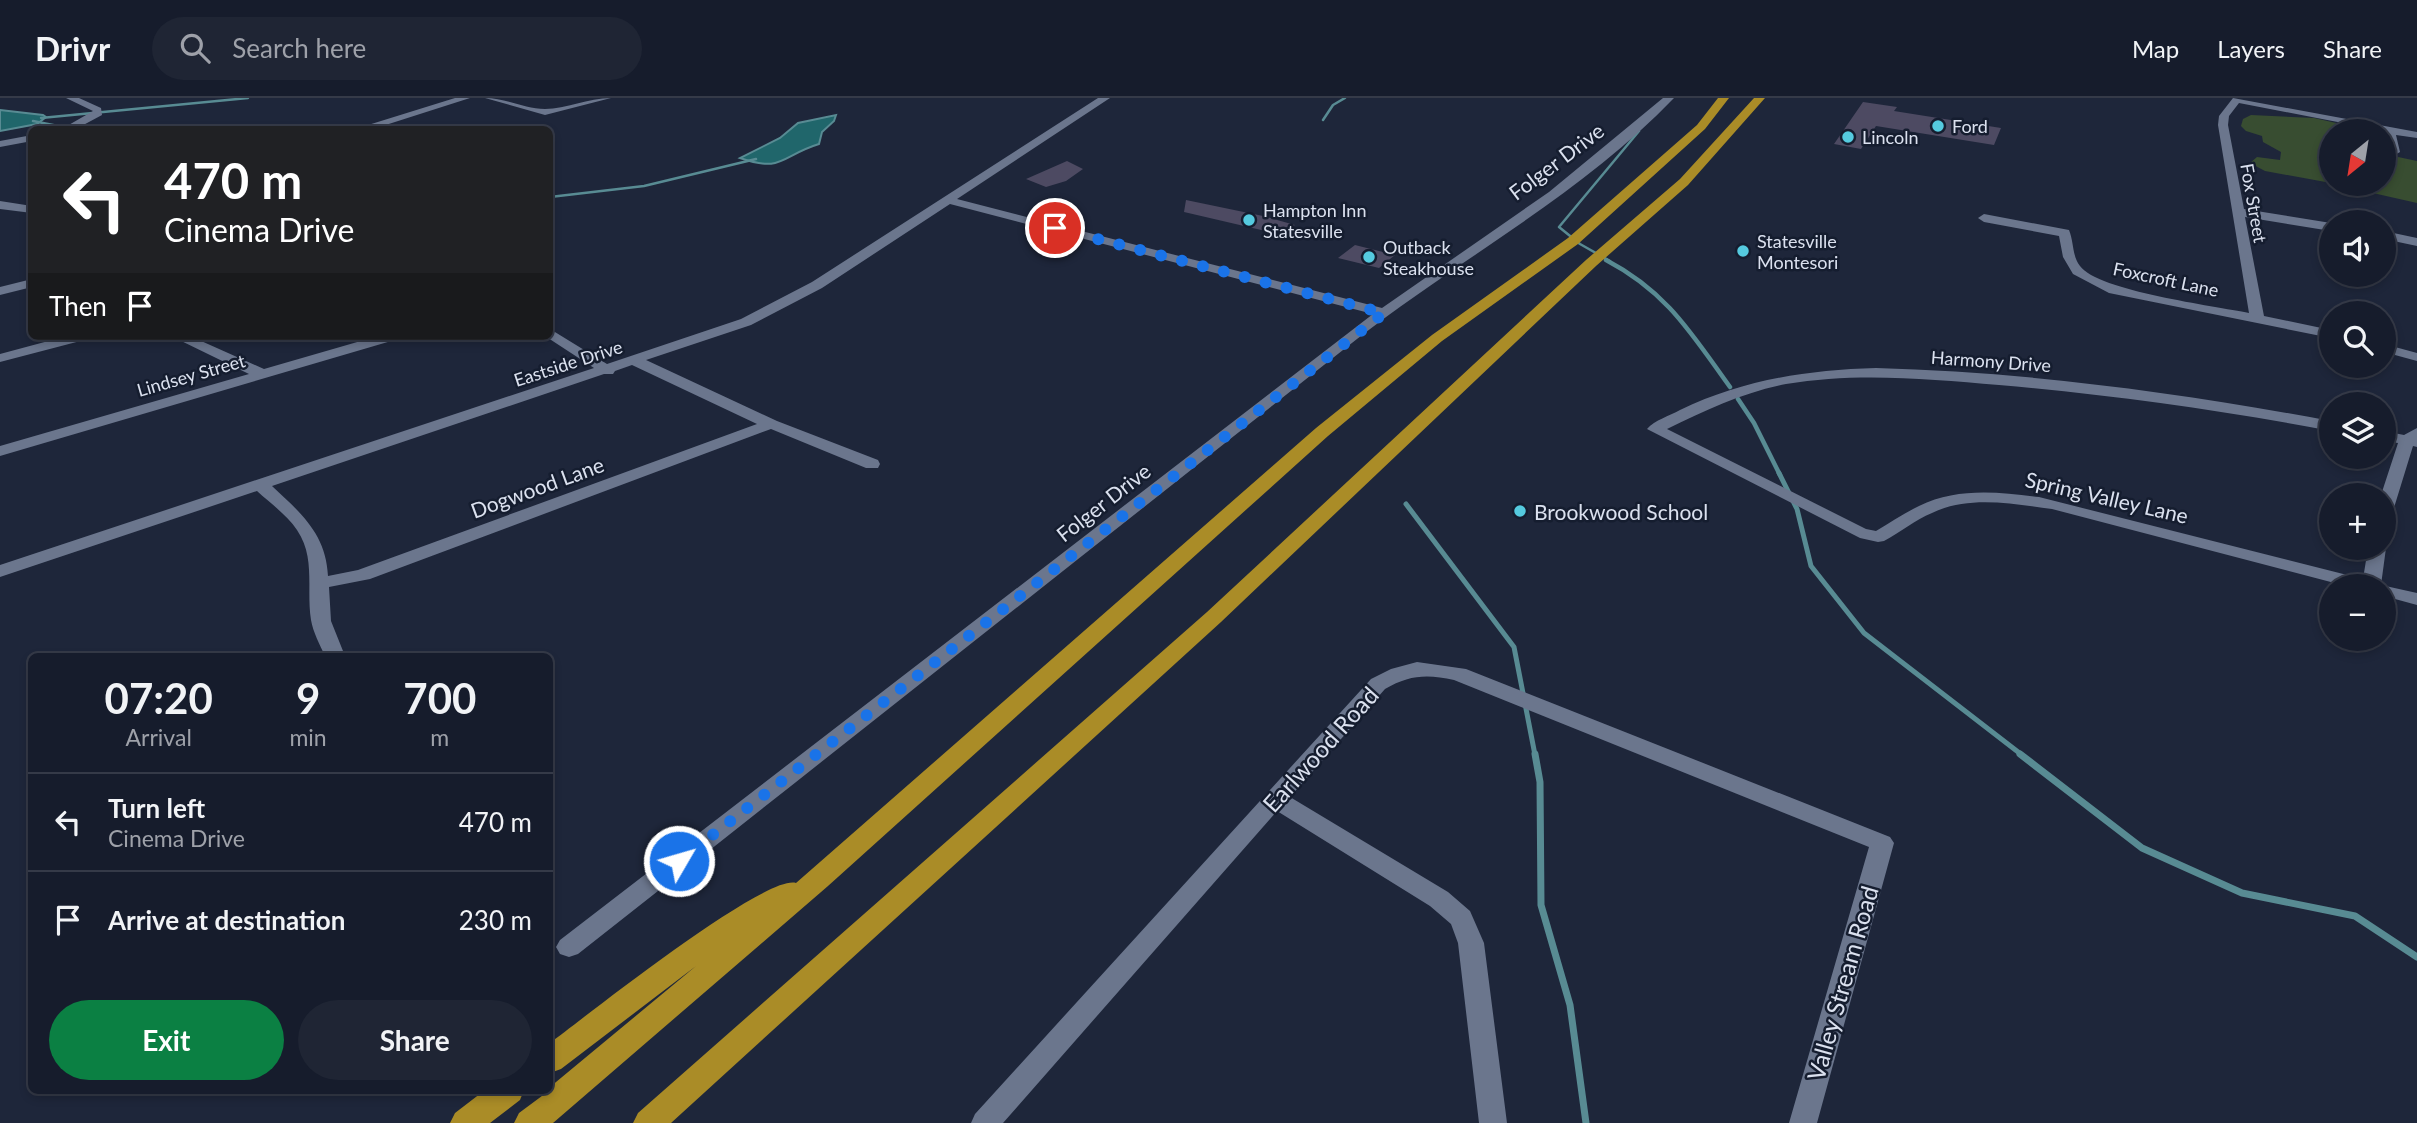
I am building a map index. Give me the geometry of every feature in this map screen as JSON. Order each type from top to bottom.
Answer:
[{"type":"highway","points":[[1629,191],[1698,117],[1707,98]]},
{"type":"highway","points":[[530,1123],[819,879],[1321,432],[1437,338],[1573,241],[1701,127],[1724,98]]},
{"type":"highway","points":[[1745,115],[1754,98]]},
{"type":"highway","points":[[649,1123],[1214,617],[1591,263],[1684,182],[1760,98]]},
{"type":"highway","points":[[553,1058],[743,915],[819,879]]},
{"type":"highway","points":[[466,1123],[504,1094]]},
{"type":"street","points":[[71,98],[98,110],[97,115],[89,121],[76,126]]},
{"type":"street","points":[[370,126],[465,98]]},
{"type":"street","points":[[490,98],[535,111],[553,111],[606,98]]},
{"type":"street","name":"Eastside Drive","points":[[0,571],[722,332],[784,304],[817,285],[1105,98]]},
{"type":"street","name":"Folger Drive","points":[[569,947],[1384,313],[1553,194],[1616,145],[1669,98]]},
{"type":"street","points":[[2237,99],[2333,119]]},
{"type":"street","name":"Fox Street","points":[[2237,99],[2224,116],[2223,125],[2257,318]]},
{"type":"street","points":[[2396,132],[2417,135]]},
{"type":"street","points":[[0,144],[28,139]]},
{"type":"street","points":[[948,200],[1384,313]]},
{"type":"street","points":[[0,205],[28,209]]},
{"type":"street","points":[[2238,212],[2319,225]]},
{"type":"street","name":"Foxcroft Lane","points":[[1984,218],[2065,233],[2068,260],[2073,270],[2114,290],[2319,331]]},
{"type":"street","points":[[2396,238],[2417,243]]},
{"type":"street","points":[[0,290],[28,284]]},
{"type":"street","points":[[553,335],[608,371]]},
{"type":"street","points":[[0,358],[68,340]]},
{"type":"street","points":[[187,340],[261,374]]},
{"type":"street","name":"Lindsey Street","points":[[0,451],[379,340]]},
{"type":"street","points":[[2396,351],[2417,357]]},
{"type":"street","points":[[636,361],[771,424],[872,464]]},
{"type":"street","name":"Harmony Drive","points":[[1655,429],[1715,399],[1758,385],[1855,373],[2058,385],[2164,398],[2319,424]]},
{"type":"street","name":"Dogwood Lane","points":[[317,584],[363,575],[771,424]]},
{"type":"street","name":"Spring Valley Lane","points":[[1655,429],[1860,533],[1878,537],[1934,505],[1967,499],[2005,498],[2053,504],[2323,574]]},
{"type":"street","points":[[2395,483],[2413,438]]},
{"type":"street","points":[[262,486],[303,525],[311,539],[318,557],[317,584],[321,621],[334,653]]},
{"type":"street","points":[[2396,593],[2417,599]]},
{"type":"street","name":"Earlwood Road","points":[[985,1123],[1378,684],[1399,671],[1428,667],[1459,674],[1882,843]]},
{"type":"street","points":[[1275,799],[1439,899],[1461,918],[1471,943],[1493,1123]]},
{"type":"street","name":"Valley Stream Road","points":[[1803,1123],[1882,843]]},
{"type":"shaded area","points":[[0,110],[46,117],[37,124],[0,131]]},
{"type":"shaded area","points":[[836,115],[834,121],[822,132],[819,144],[774,163],[765,164],[740,158],[780,138],[798,123]]},
{"type":"shaded area","points":[[2251,115],[2319,119],[2319,181],[2265,171],[2250,163],[2257,157],[2280,160],[2281,152],[2263,142],[2262,136],[2246,131],[2241,126],[2243,119]]},
{"type":"shaded area","points":[[2396,157],[2417,161],[2417,203],[2386,196],[2396,196]]},
{"type":"building","name":"Ford","points":[[1863,102],[1897,107],[1894,111],[2001,128],[1994,145],[1876,126],[1861,149],[1834,144]]},
{"type":"building","points":[[1067,161],[1083,169],[1066,181],[1046,187],[1026,179]]},
{"type":"building","name":"Hampton Inn Statesville","points":[[1186,200],[1295,225],[1278,234],[1184,212]]},
{"type":"building","name":"Outback Steakhouse","points":[[1355,245],[1395,255],[1379,268],[1338,258]]},
{"type":"waterway","points":[[41,118],[248,98]]},
{"type":"waterway","points":[[1323,120],[1333,105],[1345,98]]},
{"type":"waterway","points":[[33,121],[58,126]]},
{"type":"waterway","points":[[1610,261],[1580,244],[1559,227],[1639,131]]},
{"type":"waterway","points":[[553,197],[644,186],[756,159]]},
{"type":"waterway","points":[[1606,260],[1627,272],[1662,300],[1690,332],[1730,387]]},
{"type":"waterway","points":[[1738,399],[1754,423],[1797,509],[1811,566],[1864,633],[2022,755]]},
{"type":"waterway","points":[[1406,504],[1514,647],[1535,755]]},
{"type":"waterway","points":[[1535,754],[1540,782],[1541,905],[1570,1005],[1586,1123]]},
{"type":"waterway","points":[[2020,754],[2142,848],[2242,893],[2355,916],[2417,957]]},
{"type":"place","name":"Ford","points":[[1938,126]]},
{"type":"place","name":"Lincoln","points":[[1848,137]]},
{"type":"place","name":"Hampton Inn Statesville","points":[[1249,220]]},
{"type":"place","name":"Statesville Montesori","points":[[1743,251]]},
{"type":"place","name":"Outback Steakhouse","points":[[1369,257]]},
{"type":"place","name":"Brookwood School","points":[[1520,511]]},
{"type":"route","points":[[679,861],[1384,313],[1055,228]]}]
